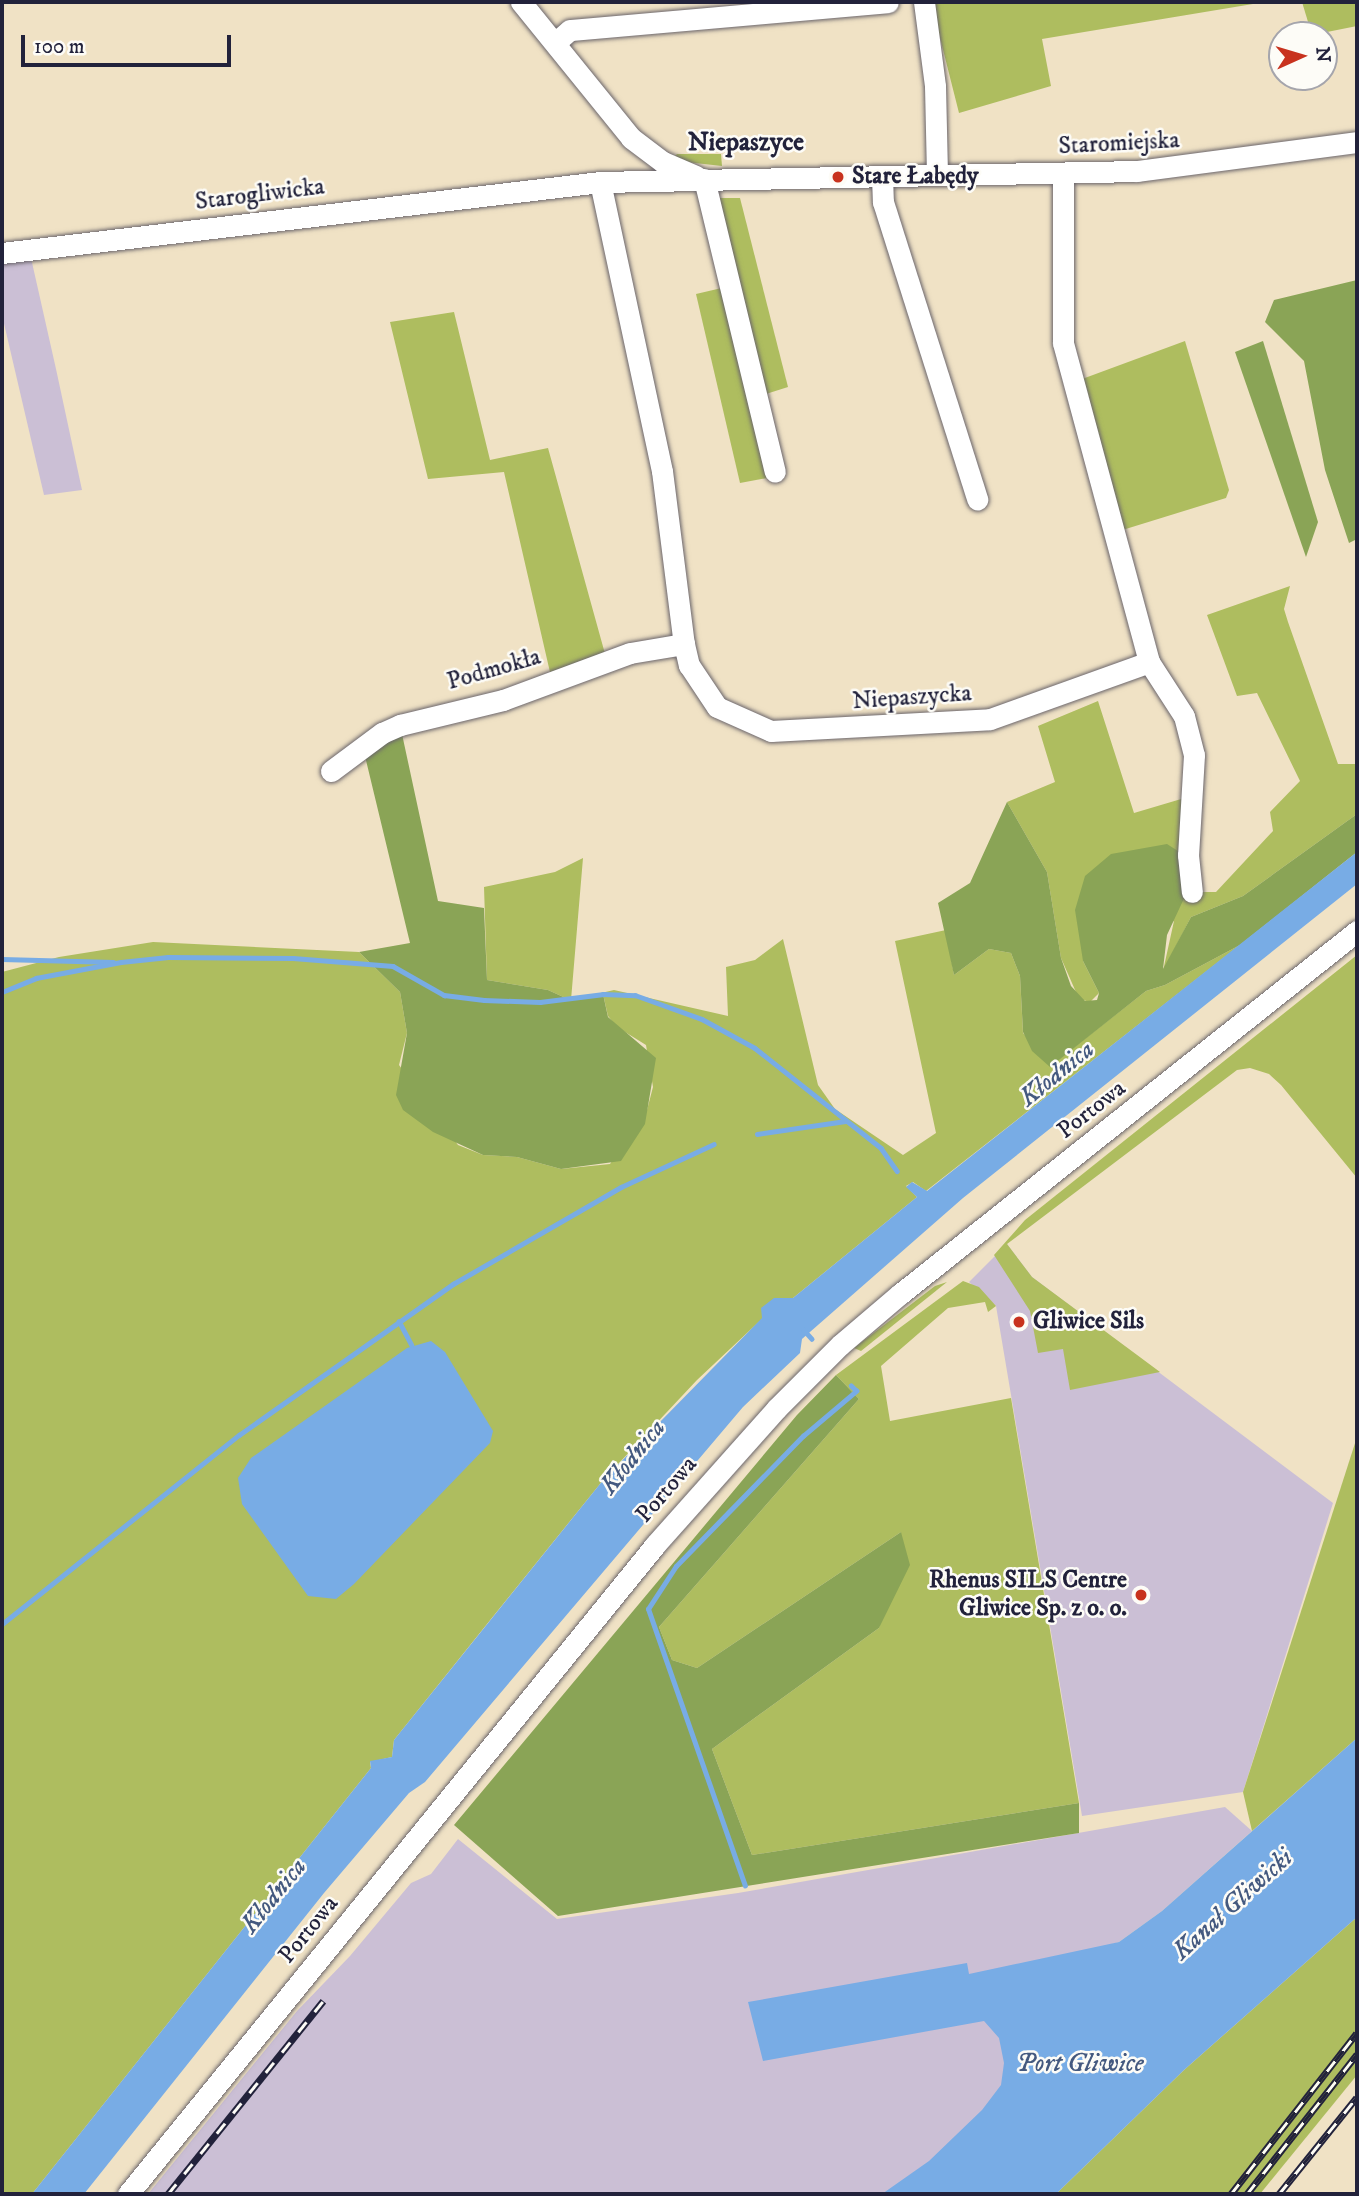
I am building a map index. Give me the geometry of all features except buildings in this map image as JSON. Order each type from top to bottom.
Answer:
[{"type":"street","points":[[521,2],[635,141],[663,162],[704,179],[775,472]]},
{"type":"street","points":[[556,42],[570,30],[888,2]]},
{"type":"street","points":[[924,2],[934,86],[937,175]]},
{"type":"street","points":[[633,181],[643,163],[635,141]]},
{"type":"street","name":"Staromiejska","points":[[524,190],[633,181],[1063,174],[1207,165],[1357,142]]},
{"type":"street","points":[[1063,174],[1063,343],[1149,662],[1184,716],[1194,755],[1188,855],[1192,892]]},
{"type":"street","points":[[882,176],[886,211],[976,499]]},
{"type":"street","name":"Niepaszycka","points":[[600,182],[662,471],[684,644],[689,666],[717,707],[771,731],[990,719],[1149,662]]},
{"type":"street","name":"Starogliwicka","points":[[2,253],[524,190]]},
{"type":"street","name":"Podmokła","points":[[331,771],[382,733],[400,725],[503,700],[630,653],[684,644]]},
{"type":"street","name":"Portowa","points":[[128,2194],[655,1545],[776,1409],[900,1294],[1357,931]]},
{"type":"shaded area","points":[[31,258],[82,490],[44,495],[2,315],[2,262]]},
{"type":"shaded area","points":[[1007,1244],[1032,1277],[1333,1503],[1243,1792],[1082,1816],[996,1306],[969,1282]]},
{"type":"shaded area","points":[[1225,1807],[1252,1831],[1162,1911],[1119,1942],[1086,1952],[1062,2187],[1056,2194],[148,2194],[297,2011],[350,1956],[411,1883],[431,1874],[458,1839],[557,1919],[738,1893]]},
{"type":"green space","points":[[931,2],[1265,2],[1042,39],[1051,86],[959,113]]},
{"type":"green space","points":[[1302,2],[1357,2],[1357,26],[1338,30],[1338,21],[1308,21]]},
{"type":"green space","points":[[677,154],[721,154],[722,166],[686,162],[674,157]]},
{"type":"green space","points":[[712,198],[740,198],[788,387],[760,396]]},
{"type":"green space","points":[[1357,280],[1357,539],[1349,543],[1325,470],[1304,361],[1265,322],[1274,300]]},
{"type":"green space","points":[[726,287],[772,477],[740,483],[696,294]]},
{"type":"green space","points":[[454,312],[490,460],[548,448],[607,661],[552,681],[504,472],[428,479],[390,322]]},
{"type":"green space","points":[[1185,341],[1229,490],[1226,498],[1116,532],[1074,382]]},
{"type":"green space","points":[[1263,341],[1318,522],[1306,557],[1235,352]]},
{"type":"green space","points":[[1290,586],[1284,609],[1338,764],[1357,764],[1357,814],[1243,896],[1191,917],[1163,971],[1174,921],[1083,961],[1099,993],[1090,1002],[1079,999],[1061,958],[1047,872],[1007,802],[1055,782],[1038,726],[1098,701],[1134,813],[1198,794],[1198,892],[1216,892],[1273,831],[1270,812],[1300,781],[1257,693],[1237,696],[1207,615]]},
{"type":"green space","points":[[402,734],[438,901],[484,908],[487,980],[548,990],[570,1000],[603,994],[608,1017],[656,1058],[645,1124],[621,1161],[561,1169],[517,1157],[483,1155],[433,1132],[403,1110],[396,1095],[407,1033],[400,992],[359,952],[410,943],[364,752]]},
{"type":"green space","points":[[1007,802],[1047,872],[1061,958],[1071,986],[1085,1001],[1097,1000],[1099,993],[1083,961],[1075,910],[1085,876],[1111,854],[1167,844],[1181,853],[1187,892],[1167,935],[1163,969],[1191,917],[1243,896],[1357,814],[1357,852],[1240,945],[1165,985],[1146,991],[1050,1067],[1032,1051],[1023,1032],[1020,976],[1011,953],[989,949],[954,975],[938,903],[970,883]]},
{"type":"green space","points":[[583,858],[571,1000],[548,990],[487,980],[484,887],[555,872]]},
{"type":"green space","points":[[946,930],[954,975],[989,949],[1011,953],[1020,976],[1023,1033],[1050,1066],[1146,991],[1165,985],[1240,945],[926,1191],[913,1182],[906,1186],[917,1197],[793,1298],[782,1300],[697,1380],[604,1479],[394,1740],[392,1757],[370,1762],[371,1768],[32,2194],[2,2194],[2,972],[59,957],[153,942],[359,952],[400,992],[407,1033],[399,1065],[458,1145],[483,1155],[517,1157],[561,1169],[610,1164],[647,1110],[653,1087],[646,1045],[617,1027],[608,1016],[603,994],[575,999],[614,990],[728,1016],[726,967],[755,960],[783,939],[818,1085],[835,1109],[903,1155],[936,1133],[895,941]]},
{"type":"green space","points":[[1357,955],[1357,1178],[1269,1074],[1250,1068],[1237,1070],[1007,1244],[1032,1277],[1160,1372],[1070,1390],[1063,1349],[1038,1353],[1030,1311],[994,1255],[1025,1220]]},
{"type":"green space","points":[[963,1281],[979,1287],[996,1306],[988,1312],[985,1302],[948,1308],[881,1366],[890,1421],[1011,1398],[1079,1803],[752,1855],[712,1749],[879,1628],[901,1532],[697,1668],[672,1660],[659,1627],[859,1399],[836,1375]]},
{"type":"green space","points":[[947,1282],[861,1351],[854,1348],[935,1286]]},
{"type":"green space","points":[[836,1375],[859,1399],[659,1627],[672,1660],[697,1668],[901,1532],[910,1565],[879,1628],[712,1749],[752,1855],[1079,1803],[1079,1833],[558,1916],[454,1825],[797,1415]]},
{"type":"green space","points":[[1357,1437],[1357,1738],[1252,1831],[1243,1792]]},
{"type":"green space","points":[[1357,1917],[1357,2075],[1260,2194],[1056,2194],[1184,2070]]},
{"type":"water","name":"Kłodnica","points":[[1357,852],[1357,884],[963,1198],[802,1339],[800,1353],[743,1407],[425,1782],[409,1793],[324,1893],[84,2194],[32,2194],[371,1768],[370,1761],[392,1757],[394,1740],[604,1479],[762,1318],[761,1308],[774,1298],[793,1298],[917,1197],[906,1187],[912,1182],[927,1191]]},
{"type":"water","points":[[431,1341],[445,1352],[493,1431],[490,1443],[354,1584],[336,1599],[308,1596],[242,1504],[238,1478],[251,1458],[407,1348]]},
{"type":"water","points":[[1357,1738],[1357,1917],[1184,2070],[1056,2194],[882,2194],[929,2161],[982,2110],[1001,2085],[1004,2063],[999,2038],[984,2021],[763,2061],[748,2002],[967,1963],[969,1974],[1119,1942],[1162,1911]]},
{"type":"waterway","points":[[2,992],[36,978],[121,962],[168,957],[293,958],[393,966],[444,995],[484,1000],[540,1002],[603,994],[635,995],[702,1019],[755,1048],[881,1148],[897,1171]]},
{"type":"waterway","points":[[2,959],[113,962]]},
{"type":"waterway","points":[[757,1134],[845,1121]]},
{"type":"waterway","points":[[2,1624],[239,1435],[453,1284],[621,1187],[714,1144]]},
{"type":"waterway","points":[[399,1321],[412,1345]]},
{"type":"waterway","points":[[803,1329],[812,1339]]},
{"type":"waterway","points":[[745,1886],[648,1609],[676,1566],[803,1436],[856,1391],[851,1386]]},
{"type":"railway","points":[[168,2194],[323,2001]]},
{"type":"railway","points":[[1231,2194],[1357,2033]]},
{"type":"railway","points":[[1247,2194],[1357,2054]]},
{"type":"railway","points":[[1279,2194],[1357,2097]]},
{"type":"place","name":"Stare Łabędy","points":[[838,177]]},
{"type":"place","name":"Gliwice Sils","points":[[1019,1322]]},
{"type":"place","name":"Rhenus SILS Centre Gliwice Sp. z o. o.","points":[[1141,1595]]},
{"type":"district","name":"Niepaszyce","points":[[746,143]]},
{"type":"water label","name":"Kanał Gliwicki","points":[[1233,1905]]},
{"type":"water label","name":"Port Gliwice","points":[[1080,2064]]}]
